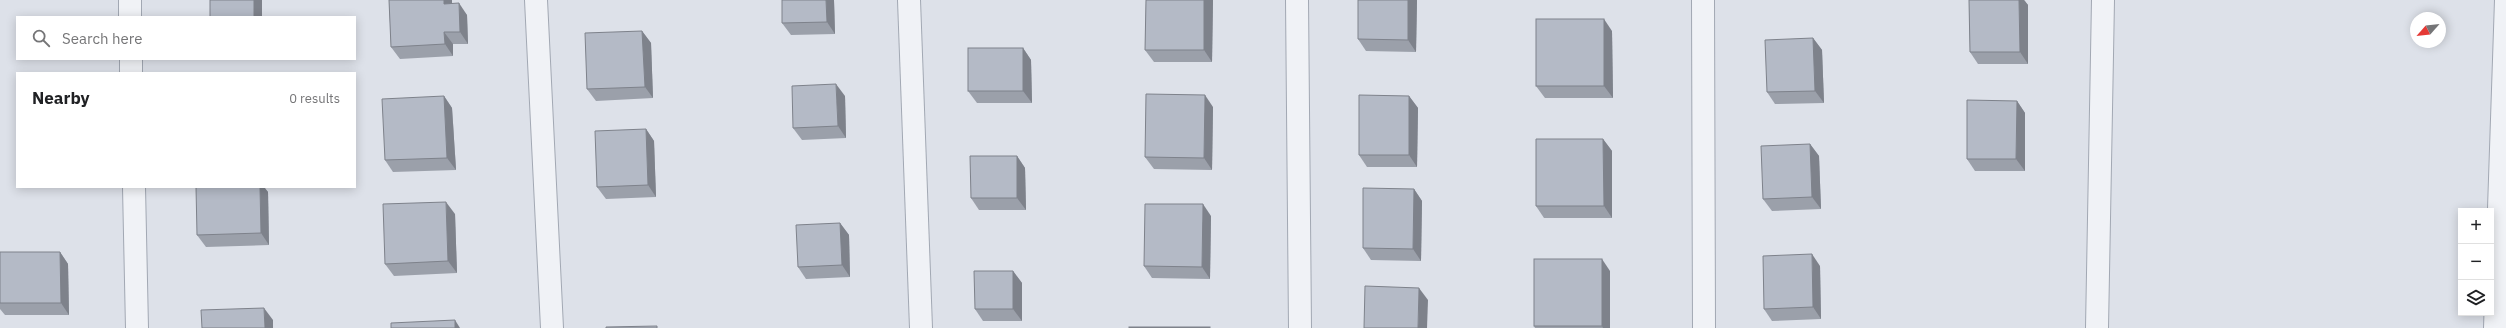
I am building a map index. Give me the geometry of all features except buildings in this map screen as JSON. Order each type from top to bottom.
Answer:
[{"type":"street","points":[[130,0],[130,16]]},
{"type":"street","points":[[536,0],[552,328]]},
{"type":"street","points":[[909,0],[921,328]]},
{"type":"street","points":[[1296,0],[1300,328]]},
{"type":"street","points":[[1703,0],[1704,328]]},
{"type":"street","points":[[2097,328],[2103,0]]},
{"type":"street","points":[[2495,328],[2506,0]]},
{"type":"street","points":[[131,60],[131,72]]},
{"type":"street","points":[[134,188],[137,328]]}]
